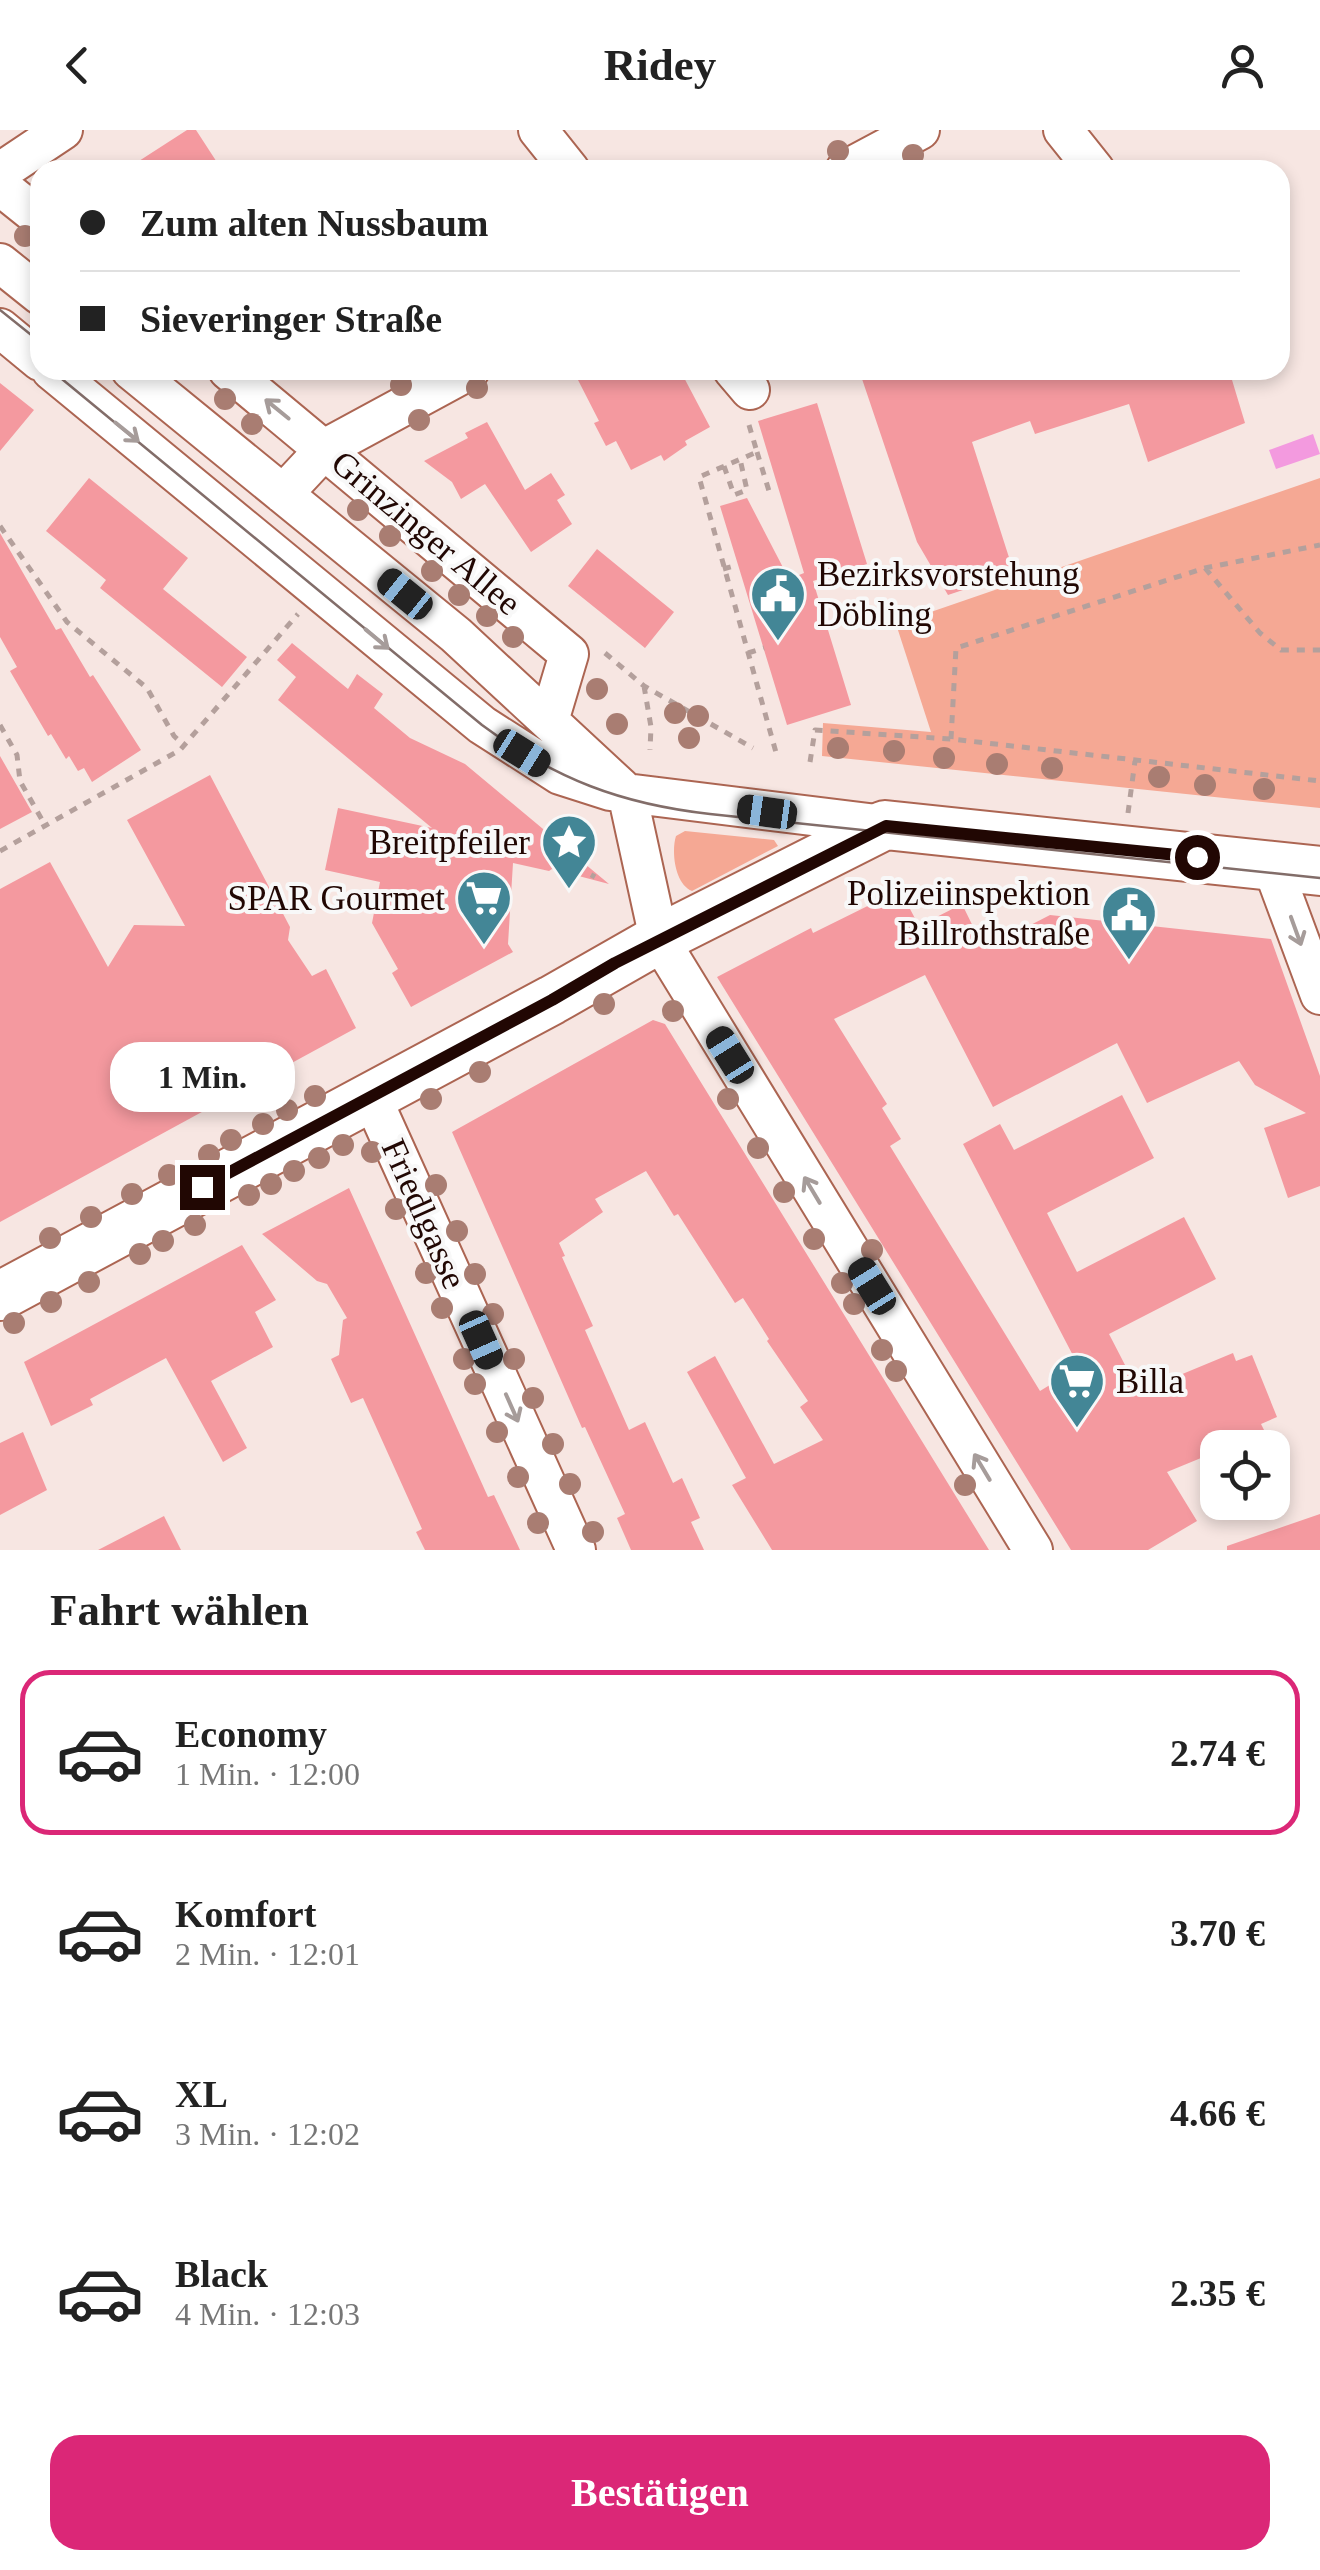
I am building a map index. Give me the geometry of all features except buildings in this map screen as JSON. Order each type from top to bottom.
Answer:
[{"type":"main road","points":[[0,1296],[659,940],[886,826],[1320,871]]},
{"type":"street","points":[[0,172],[63,130]]},
{"type":"street","points":[[538,130],[562,160]]},
{"type":"street","points":[[863,160],[920,130]]},
{"type":"street","points":[[1064,130],[1087,160]]},
{"type":"street","points":[[0,186],[30,210]]},
{"type":"street","points":[[0,262],[30,287]]},
{"type":"street","points":[[0,328],[30,353]]},
{"type":"street","points":[[63,380],[482,725],[560,775],[627,793],[886,826]]},
{"type":"street","name":"Grinzinger Allee","points":[[144,380],[456,636],[627,793]]},
{"type":"street","name":"Grinzinger Allee","points":[[241,380],[569,654],[548,721]]},
{"type":"street","points":[[283,494],[326,448],[452,380]]},
{"type":"street","points":[[627,793],[659,940],[1033,1550]]},
{"type":"street","points":[[1272,866],[1320,995]]},
{"type":"street","name":"Friedlgasse","points":[[371,1096],[576,1550]]},
{"type":"path","points":[[741,380],[747,419],[769,491]]},
{"type":"path","points":[[757,452],[699,477],[777,756]]},
{"type":"path","points":[[724,466],[734,495],[747,490],[740,459]]},
{"type":"path","points":[[0,526],[67,622],[147,688],[174,736],[184,745]]},
{"type":"path","points":[[951,739],[956,648],[1205,568],[1320,544]]},
{"type":"path","points":[[723,569],[738,565]]},
{"type":"path","points":[[1205,568],[1260,633],[1282,650],[1320,650]]},
{"type":"path","points":[[0,851],[184,745],[303,608]]},
{"type":"path","points":[[748,653],[764,648]]},
{"type":"path","points":[[606,653],[644,686],[753,748]]},
{"type":"path","points":[[644,686],[651,728],[650,750]]},
{"type":"path","points":[[0,725],[17,755],[20,781],[45,826]]},
{"type":"path","points":[[810,762],[815,730],[951,739],[1320,782]]},
{"type":"path","points":[[1132,788],[1136,761]]},
{"type":"path","points":[[577,866],[595,877]]},
{"type":"shaded area","points":[[1313,434],[1320,454],[1276,469],[1269,450]]},
{"type":"shaded area","points":[[1320,478],[1320,808],[822,756],[823,723],[931,732],[896,624]]},
{"type":"shaded area","points":[[685,831],[774,840],[778,846],[692,891],[678,875],[674,859],[676,836]]},
{"type":"tram line","points":[[0,310],[30,334]]},
{"type":"tram line","points":[[63,380],[482,725],[536,760],[590,786],[678,810],[1320,878]]},
{"type":"place","name":"Bezirksvorstehung Döbling","points":[[778,643]]},
{"type":"place","name":"Breitpfeiler","points":[[569,891]]},
{"type":"place","name":"SPAR Gourmet","points":[[484,947]]},
{"type":"place","name":"Polizeiinspektion Billrothstraße","points":[[1129,962]]},
{"type":"place","name":"Billa","points":[[1077,1430]]},
{"type":"route","points":[[202,1187],[615,963],[886,826],[1197,857]]}]
